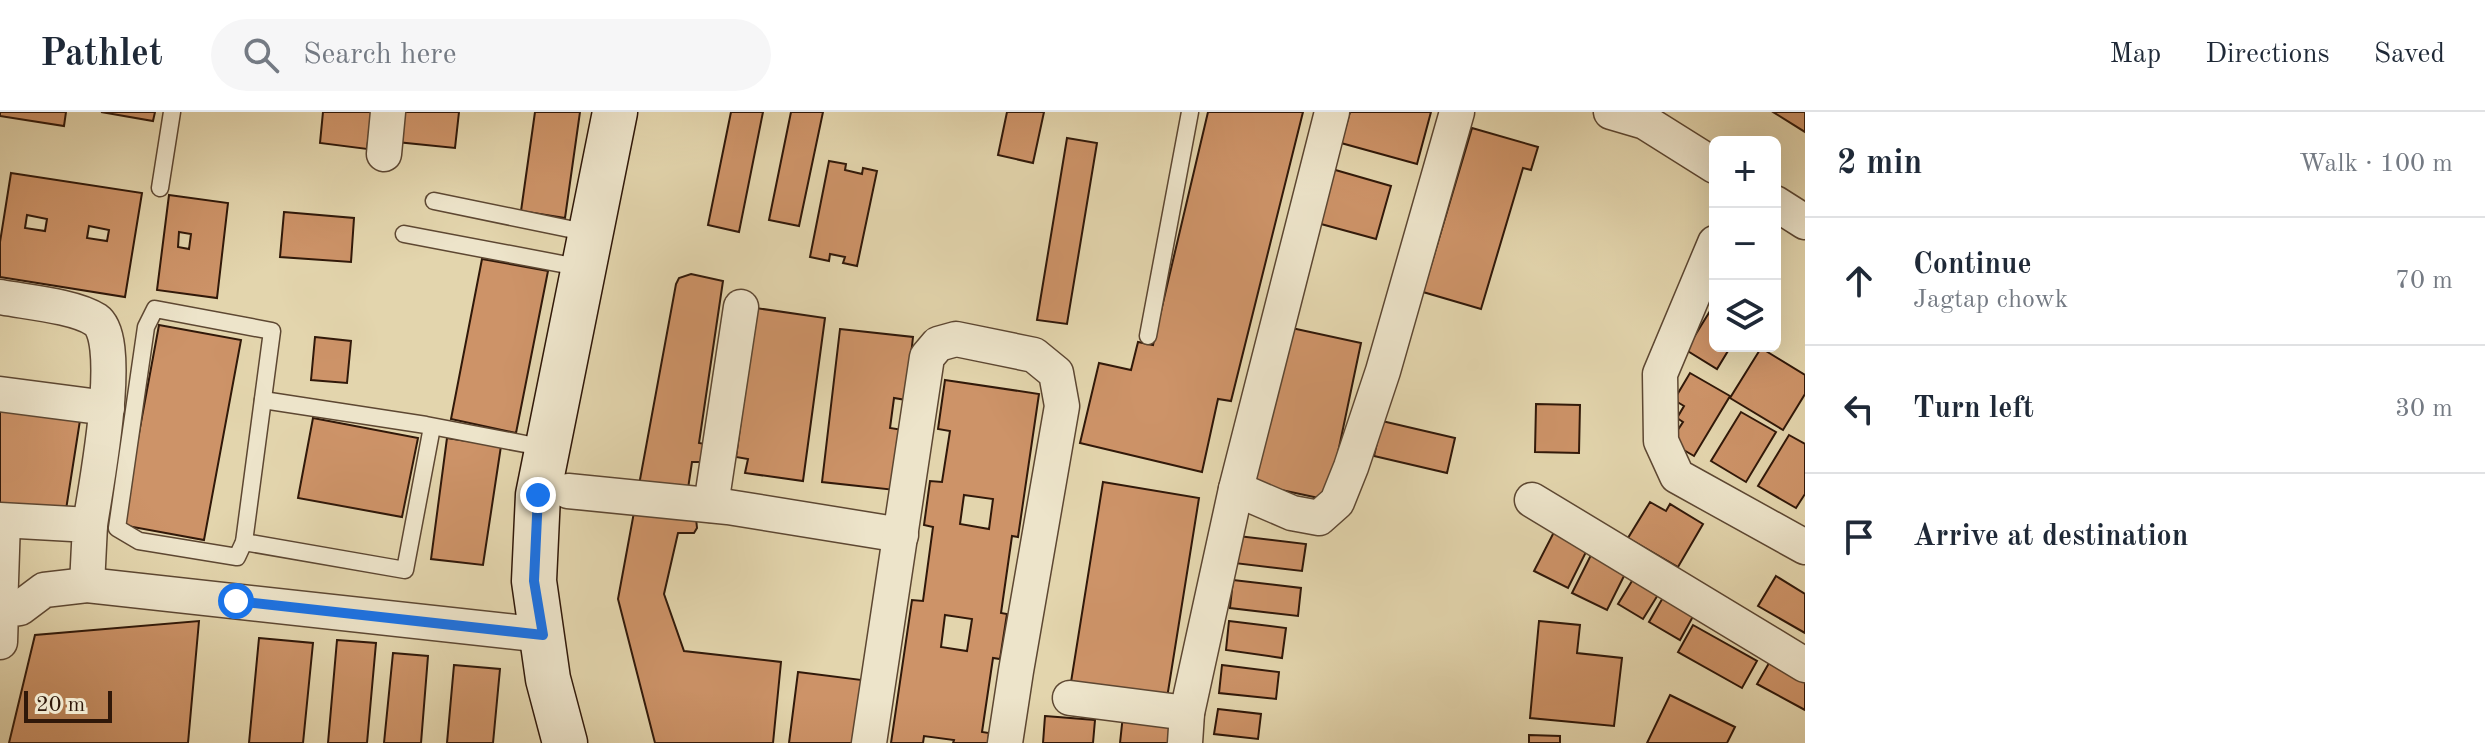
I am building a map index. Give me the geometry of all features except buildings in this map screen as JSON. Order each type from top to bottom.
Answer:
[{"type":"main road","points":[[565,743],[548,679],[534,581],[538,495],[615,112]]},
{"type":"main road","points":[[584,743],[559,588],[568,491],[637,112]]},
{"type":"street","points":[[384,154],[388,112]]},
{"type":"street","points":[[1070,698],[1186,728],[1236,489],[1332,112]]},
{"type":"street","points":[[1236,489],[1292,513],[1319,518],[1337,502],[1383,371],[1457,112]]},
{"type":"street","points":[[1611,112],[1645,122],[1709,162]]},
{"type":"street","points":[[1781,207],[1805,222]]},
{"type":"street","points":[[1709,257],[1660,374],[1661,441],[1677,476],[1805,547]]},
{"type":"street","points":[[0,297],[82,312],[99,322],[108,345],[107,408],[90,525],[87,585]]},
{"type":"street","points":[[711,505],[741,307]]},
{"type":"street","points":[[869,743],[927,357],[938,344],[956,339],[1034,355],[1056,373],[1062,406],[1005,743]]},
{"type":"street","points":[[0,394],[107,408]]},
{"type":"street","points":[[568,491],[711,505],[901,535]]},
{"type":"street","points":[[1532,500],[1805,665]]},
{"type":"street","points":[[5,618],[1,520],[90,525]]},
{"type":"street","points":[[5,618],[44,590],[87,585],[543,635]]},
{"type":"lane","points":[[160,188],[172,112]]},
{"type":"lane","points":[[1148,336],[1190,112]]},
{"type":"lane","points":[[434,201],[587,250]]},
{"type":"lane","points":[[404,234],[587,250]]},
{"type":"lane","points":[[155,309],[272,331],[244,542],[237,557],[139,541],[117,528],[146,327],[155,309]]},
{"type":"lane","points":[[263,400],[548,448]]},
{"type":"lane","points":[[244,542],[405,570],[432,427]]},
{"type":"route","points":[[236,601],[543,635],[534,581],[538,495]]}]
